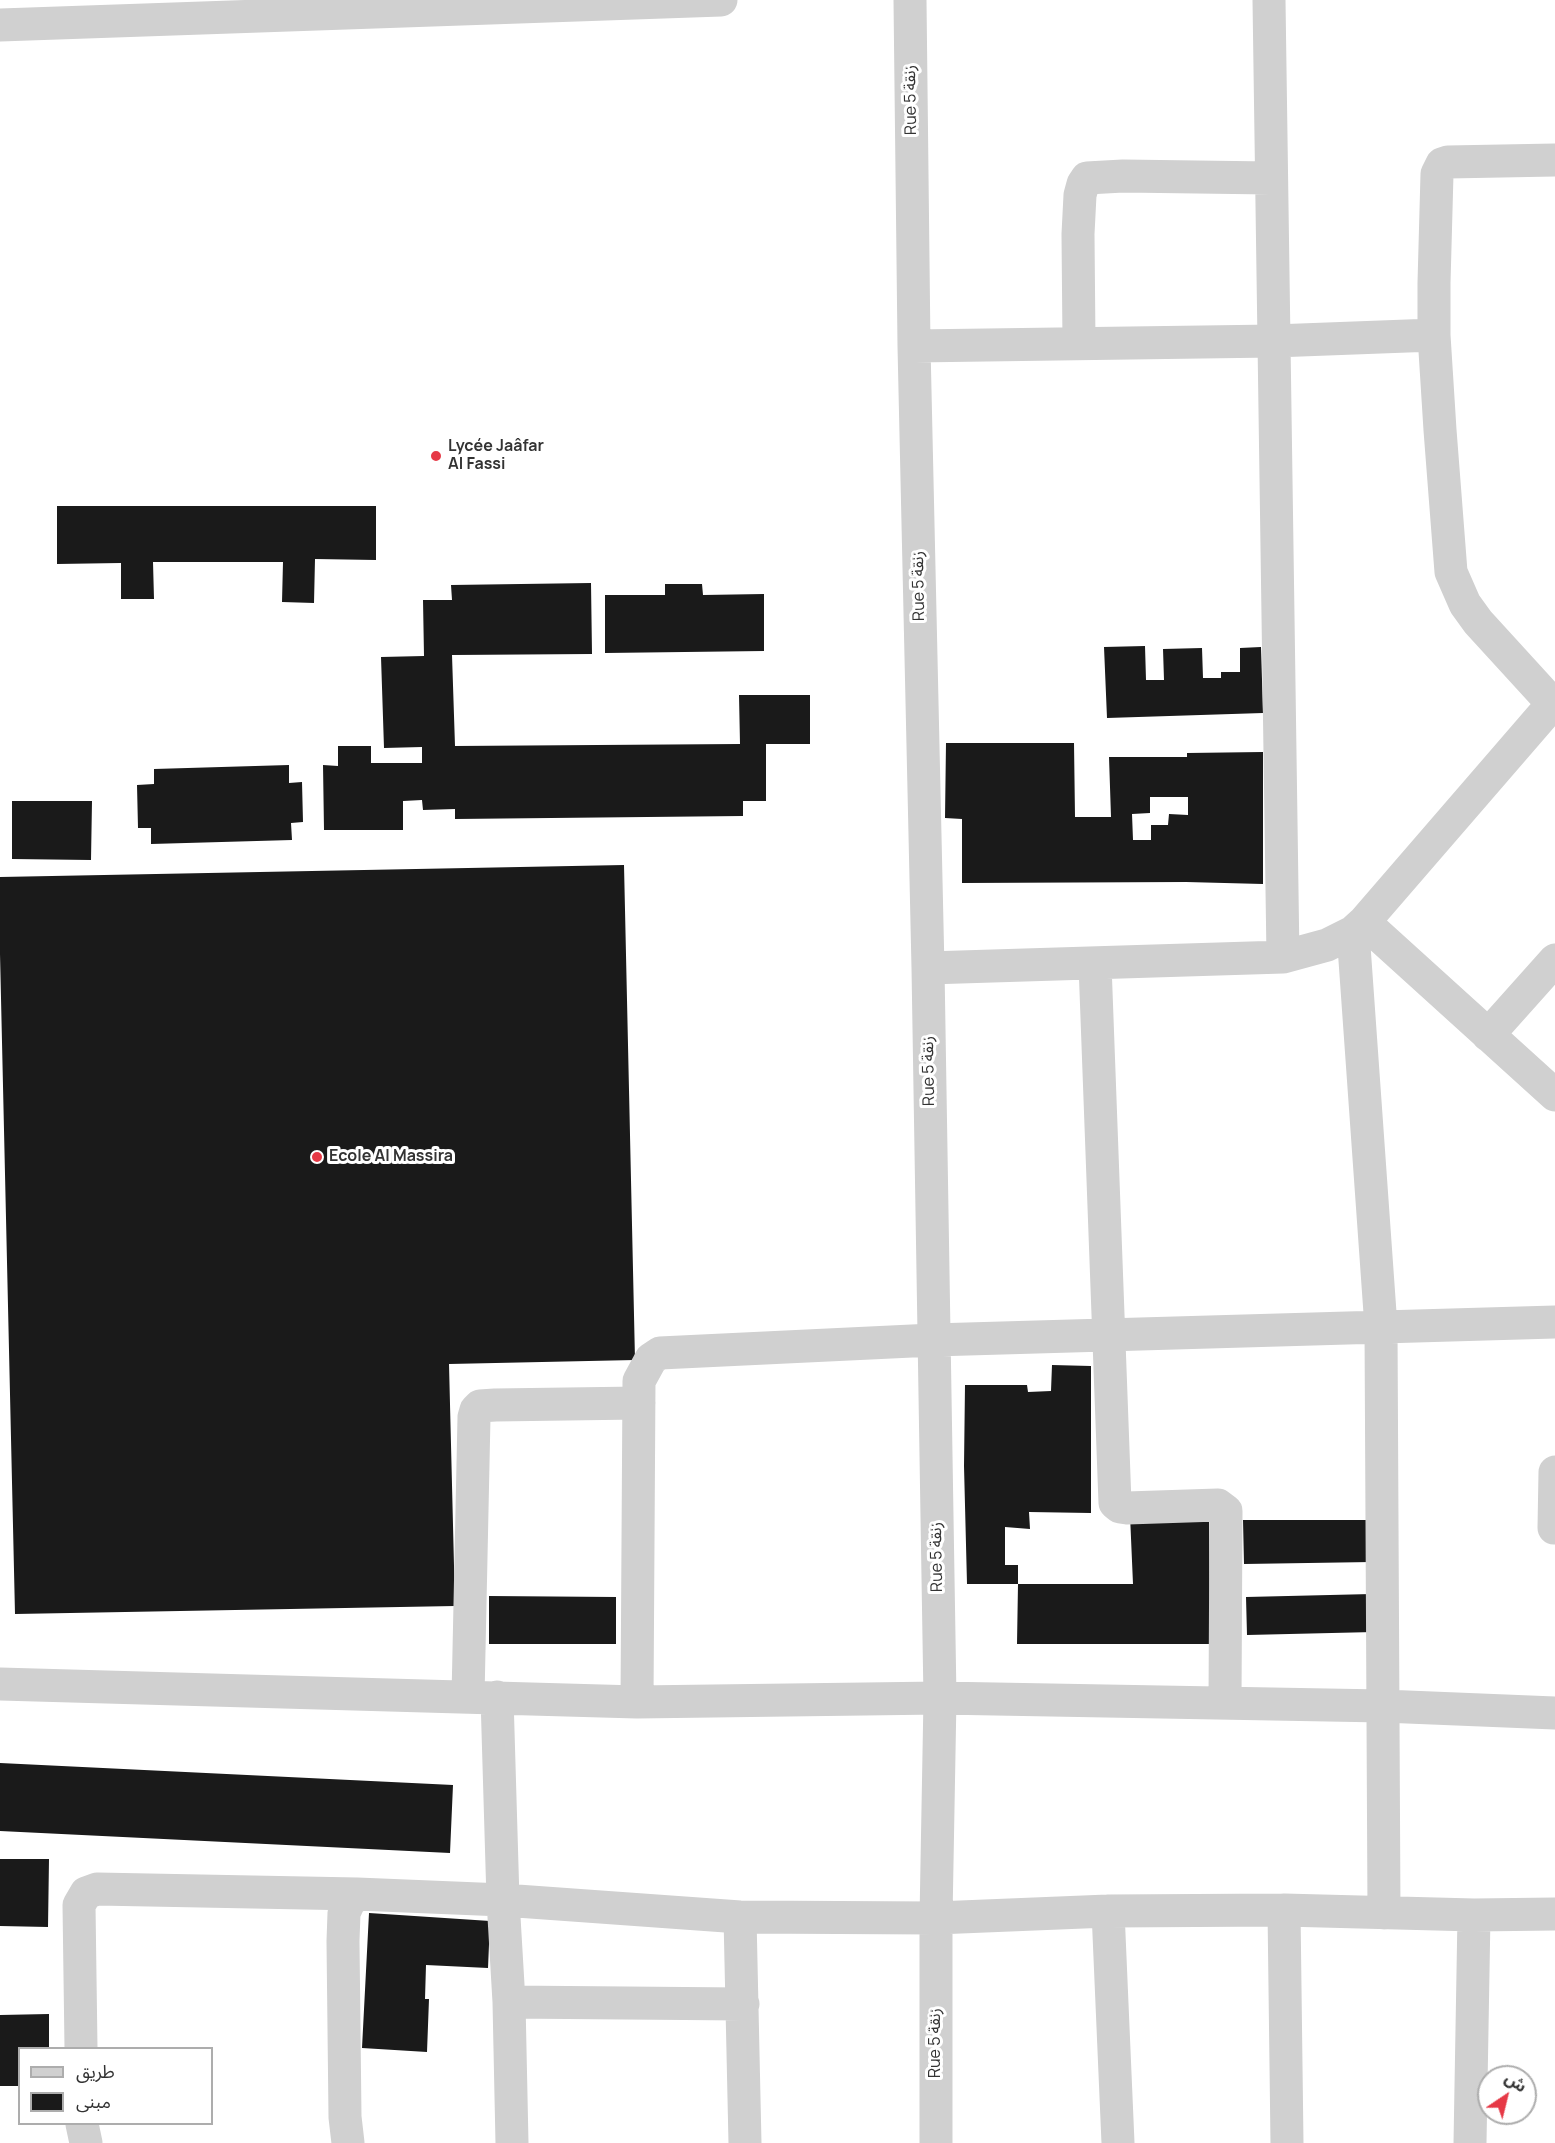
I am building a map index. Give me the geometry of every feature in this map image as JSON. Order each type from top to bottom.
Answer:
[{"type":"street","points":[[0,25],[721,0]]},
{"type":"street","name":"Rue 5 زنقة","points":[[910,0],[914,346],[928,968],[940,1698],[936,1918],[936,2143]]},
{"type":"street","points":[[1269,0],[1283,957]]},
{"type":"street","points":[[928,968],[1283,957],[1327,945],[1358,927],[1554,703],[1478,622],[1465,604],[1451,572],[1434,335],[1437,174],[1442,164],[1555,160]]},
{"type":"street","points":[[1079,343],[1080,195],[1087,178],[1123,176],[1271,178]]},
{"type":"street","points":[[914,346],[1274,341],[1434,335]]},
{"type":"street","points":[[1358,927],[1488,1035],[1555,1095]]},
{"type":"street","points":[[1358,927],[1381,1327],[1384,1913]]},
{"type":"street","points":[[1488,1035],[1555,960]]},
{"type":"street","points":[[1095,964],[1115,1503],[1127,1508],[1218,1505],[1226,1511],[1225,1702]]},
{"type":"street","points":[[637,1702],[639,1381],[651,1359],[660,1353],[933,1340],[1555,1322]]},
{"type":"street","points":[[512,2143],[509,2002],[503,1900],[483,1697],[474,1417],[480,1406],[488,1405],[639,1403]]},
{"type":"street","points":[[1554,1528],[1555,1472]]},
{"type":"street","points":[[0,1684],[637,1702],[940,1698],[1225,1702],[1555,1713]]},
{"type":"street","points":[[1516,1710],[1555,1701]]},
{"type":"street","points":[[81,2047],[79,1905],[86,1893],[97,1889],[357,1894],[503,1900],[740,1917],[936,1918],[1108,1911],[1284,1910],[1474,1915],[1555,1914]]},
{"type":"street","points":[[348,2143],[345,2117],[344,1913],[349,1902],[357,1894]]},
{"type":"street","points":[[1284,1910],[1287,2143]]},
{"type":"street","points":[[1108,1911],[1118,2143]]},
{"type":"street","points":[[1470,2143],[1474,1915]]},
{"type":"street","points":[[740,1917],[745,2143]]},
{"type":"street","points":[[509,2002],[743,2004]]},
{"type":"street","points":[[82,2125],[86,2143]]},
{"type":"building","points":[[57,506],[376,506],[376,560],[315,559],[314,603],[282,602],[283,562],[153,562],[154,599],[121,599],[121,563],[57,564]]},
{"type":"building","points":[[591,583],[592,654],[452,655],[455,746],[740,744],[739,695],[810,695],[810,744],[766,744],[766,801],[743,801],[743,816],[455,819],[455,809],[423,810],[422,800],[403,801],[403,830],[324,830],[323,765],[338,766],[338,746],[371,746],[371,763],[422,763],[422,747],[384,748],[381,657],[424,656],[423,600],[452,600],[451,585]]},
{"type":"building","points":[[665,584],[702,584],[703,595],[764,594],[764,651],[605,653],[605,595],[665,595]]},
{"type":"building","points":[[1145,646],[1146,680],[1164,680],[1163,649],[1202,648],[1203,678],[1221,678],[1221,672],[1240,672],[1240,648],[1261,647],[1263,713],[1107,718],[1104,647]]},
{"type":"building","points":[[946,743],[1074,743],[1075,817],[1111,817],[1109,757],[1187,757],[1187,753],[1263,752],[1263,884],[962,883],[962,819],[945,818]],"holes":[[[1150,797],[1188,797],[1188,815],[1169,814],[1168,825],[1151,825],[1151,840],[1133,840],[1132,814],[1150,813]]]},
{"type":"building","points":[[289,765],[289,783],[302,782],[303,822],[291,823],[292,840],[151,844],[151,828],[138,828],[137,785],[154,784],[154,769]]},
{"type":"building","points":[[12,801],[92,801],[91,860],[12,859]]},
{"type":"building","name":"Ecole Al Massira","points":[[624,865],[635,1360],[449,1364],[455,1606],[15,1614],[0,877]]},
{"type":"building","points":[[1052,1365],[1091,1366],[1091,1513],[1029,1512],[1030,1529],[1005,1527],[1005,1565],[1018,1565],[1018,1584],[967,1584],[964,1466],[965,1385],[1027,1385],[1028,1392],[1051,1391]]},
{"type":"building","points":[[1209,1512],[1210,1644],[1017,1644],[1018,1584],[1133,1584],[1130,1515]]},
{"type":"building","points":[[1243,1520],[1372,1520],[1372,1562],[1244,1564]]},
{"type":"building","points":[[1372,1594],[1374,1632],[1247,1635],[1246,1597]]},
{"type":"building","points":[[489,1596],[616,1597],[616,1644],[489,1644]]},
{"type":"building","points":[[0,1763],[453,1785],[450,1853],[0,1831]]},
{"type":"building","points":[[0,1859],[49,1859],[48,1927],[0,1926]]},
{"type":"building","points":[[369,1913],[490,1921],[488,1968],[426,1965],[425,1999],[429,1999],[427,2052],[362,2048]]},
{"type":"building","points":[[49,2014],[49,2047],[18,2047],[18,2086],[0,2086],[0,2015]]},
{"type":"place","name":"Lycée Jaâfar Al Fassi","points":[[436,456]]},
{"type":"place","name":"Ecole Al Massira","points":[[317,1157]]}]
